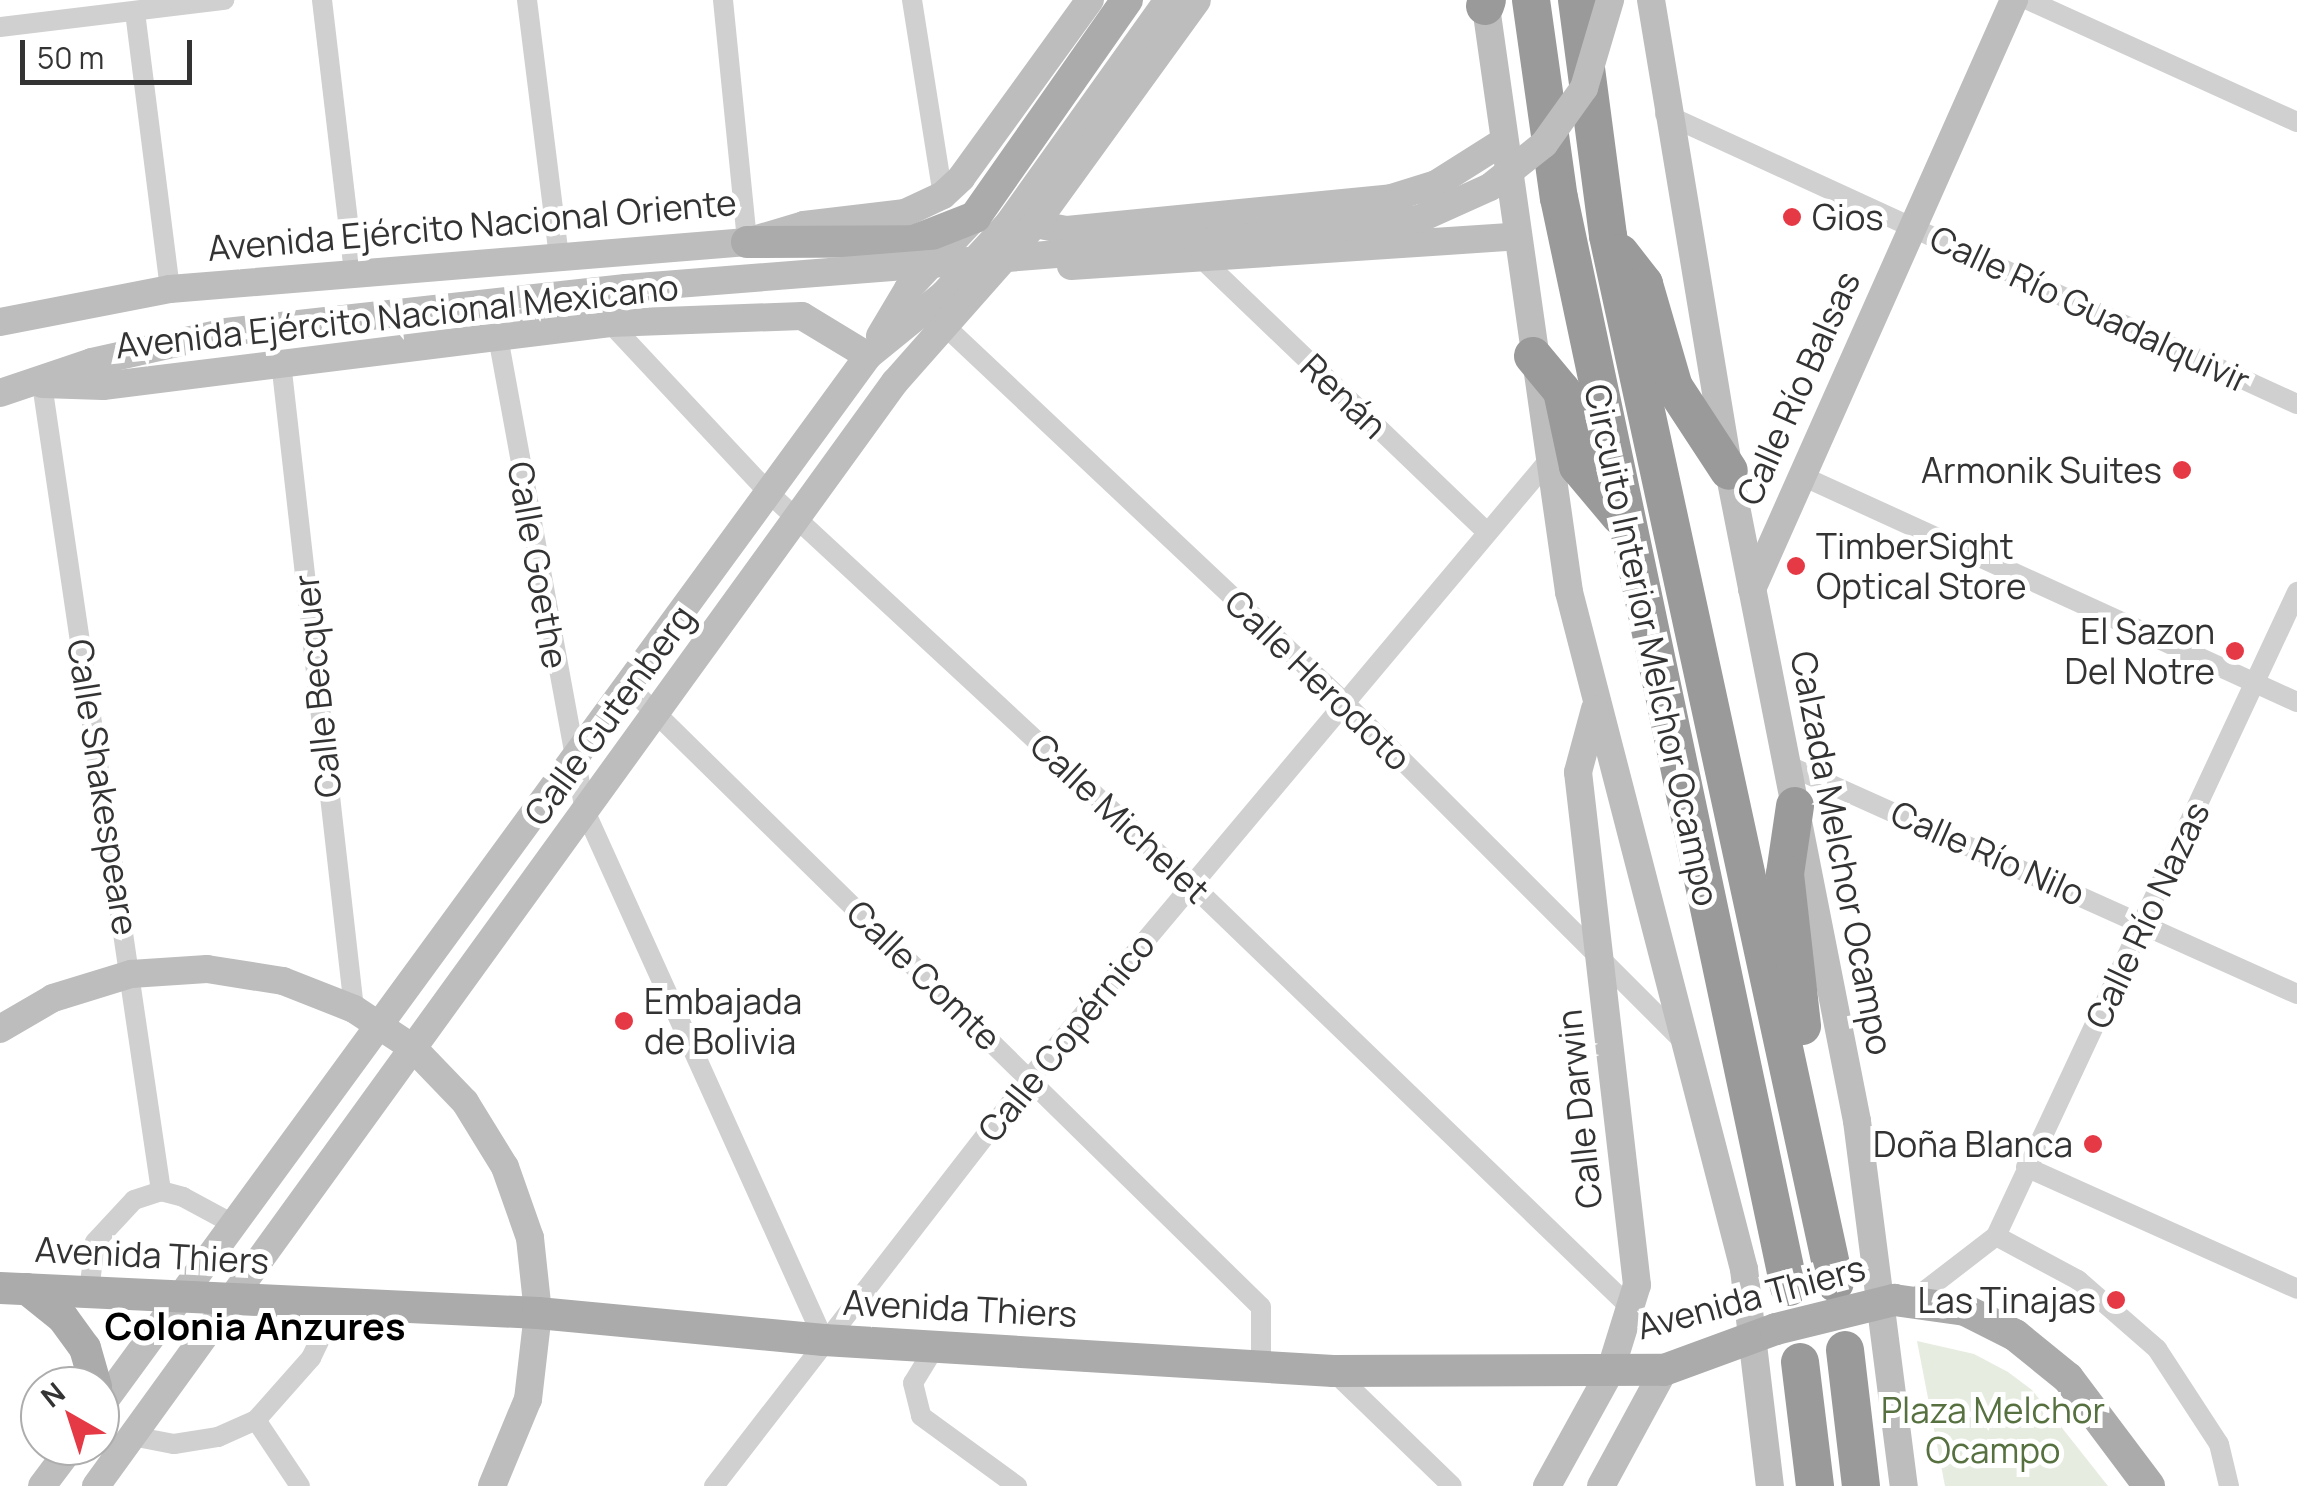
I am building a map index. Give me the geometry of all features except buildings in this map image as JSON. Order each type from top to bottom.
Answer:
[{"type":"highway","name":"Circuito Interior Melchor Ocampo","points":[[1531,0],[1559,198],[1789,1287]]},
{"type":"highway","name":"Circuito Interior Melchor Ocampo","points":[[1577,0],[1608,236],[1794,1083],[1834,1283]]},
{"type":"highway","points":[[1608,236],[1644,284],[1674,388],[1730,471]]},
{"type":"highway","points":[[1533,356],[1562,391],[1578,466],[1624,520]]},
{"type":"highway","points":[[1794,1083],[1803,1018],[1785,874],[1795,806]]},
{"type":"highway","points":[[1844,1350],[1861,1486]]},
{"type":"highway","points":[[1800,1362],[1816,1486]]},
{"type":"main road","points":[[747,242],[914,241],[975,216],[1126,0]]},
{"type":"main road","points":[[14,1289],[63,1318],[85,1348],[90,1366]]},
{"type":"main road","name":"Avenida Thiers","points":[[14,1289],[538,1313],[824,1340],[1333,1371],[1664,1370],[1764,1332],[1906,1299],[1965,1310],[2042,1354],[2088,1402],[2148,1486]]},
{"type":"street","points":[[0,27],[224,0]]},
{"type":"street","points":[[322,0],[354,272]]},
{"type":"street","points":[[527,0],[559,256]]},
{"type":"street","points":[[722,0],[747,242]]},
{"type":"street","points":[[912,0],[943,195]]},
{"type":"street","points":[[943,195],[1090,0]]},
{"type":"street","name":"Calle Gutenberg","points":[[120,1381],[868,356],[944,294],[1009,223],[1168,0]]},
{"type":"street","name":"Calle Gutenberg","points":[[96,1486],[894,382],[1035,224],[1197,0]]},
{"type":"street","points":[[0,393],[42,384],[92,362],[226,332],[626,288],[1198,243],[1419,219],[1490,187],[1544,144],[1584,88],[1610,0]]},
{"type":"street","name":"Calzada Melchor Ocampo","points":[[1650,0],[1665,114],[1730,471],[1857,1120],[1904,1486]]},
{"type":"street","name":"Calle Río Balsas","points":[[1752,589],[1910,226],[2014,0]]},
{"type":"street","points":[[2028,0],[2297,122]]},
{"type":"street","points":[[1486,2],[1548,461],[1596,706],[1764,1332],[1770,1486]]},
{"type":"street","points":[[135,12],[170,289]]},
{"type":"street","name":"Calle Río Guadalquivir","points":[[1665,114],[2297,404]]},
{"type":"street","points":[[1035,224],[1067,230],[1391,198],[1436,184],[1504,141]]},
{"type":"street","name":"Avenida Ejército Nacional Oriente","points":[[0,322],[170,289],[747,242],[804,225],[904,213],[943,195]]},
{"type":"street","points":[[868,356],[908,289],[975,216]]},
{"type":"street","points":[[995,270],[1516,236]]},
{"type":"street","name":"Renán","points":[[1202,259],[1487,532]]},
{"type":"street","name":"Avenida Ejército Nacional Mexicano","points":[[42,384],[103,386],[610,323],[802,316],[868,356]]},
{"type":"street","name":"Calle Michelet","points":[[610,323],[770,494],[1192,884],[1634,1310]]},
{"type":"street","name":"Calle Herodoto","points":[[946,327],[1343,701],[1683,1041]]},
{"type":"street","name":"Calle Goethe","points":[[498,337],[572,764],[585,811],[824,1340]]},
{"type":"street","name":"Calle Becquer","points":[[281,362],[354,1009]]},
{"type":"street","name":"Calle Shakespeare","points":[[42,384],[162,1191]]},
{"type":"street","name":"Calle Copérnico","points":[[714,1486],[1030,1078],[1548,461]]},
{"type":"street","points":[[1800,475],[2297,702]]},
{"type":"street","name":"Calle Río Nazas","points":[[1996,1236],[2297,592]]},
{"type":"street","name":"Calle Comte","points":[[629,686],[1261,1307],[1261,1366]]},
{"type":"street","name":"Calle Darwin","points":[[1546,1486],[1610,1372],[1634,1310],[1637,1285],[1578,772],[1596,706]]},
{"type":"street","name":"Calle Río Nilo","points":[[1787,765],[2144,922],[2297,994]]},
{"type":"street","points":[[0,1028],[53,998],[131,974],[207,969],[264,978],[354,1009],[413,1048],[466,1102],[505,1167],[530,1238],[538,1313],[528,1399],[492,1486]]},
{"type":"street","points":[[2026,1167],[2297,1289]]},
{"type":"street","points":[[89,1292],[95,1242],[111,1218],[134,1200],[162,1191],[234,1224]]},
{"type":"street","points":[[1883,1323],[1996,1236],[2078,1280],[2157,1350],[2218,1444],[2229,1486]]},
{"type":"street","points":[[132,1436],[174,1444],[218,1438],[256,1420],[311,1358],[337,1304]]},
{"type":"street","points":[[934,1346],[913,1384],[922,1416],[1017,1486]]},
{"type":"street","points":[[1602,1486],[1664,1370]]},
{"type":"street","points":[[1333,1371],[1452,1486]]},
{"type":"street","points":[[256,1420],[300,1486]]},
{"type":"green space","name":"Plaza Melchor Ocampo","points":[[1917,1341],[1974,1354],[2032,1390],[2108,1486],[1945,1486]]},
{"type":"place","name":"Gios","points":[[1792,217]]},
{"type":"place","name":"Armonik Suites","points":[[2182,470]]},
{"type":"place","name":"TimberSight Optical Store","points":[[1796,566]]},
{"type":"place","name":"El Sazon Del Notre","points":[[2235,651]]},
{"type":"place","name":"Embajada de Bolivia","points":[[624,1021]]},
{"type":"place","name":"Doña Blanca","points":[[2093,1144]]},
{"type":"place","name":"Las Tinajas","points":[[2116,1300]]},
{"type":"district","name":"Colonia Anzures","points":[[255,1326]]}]
